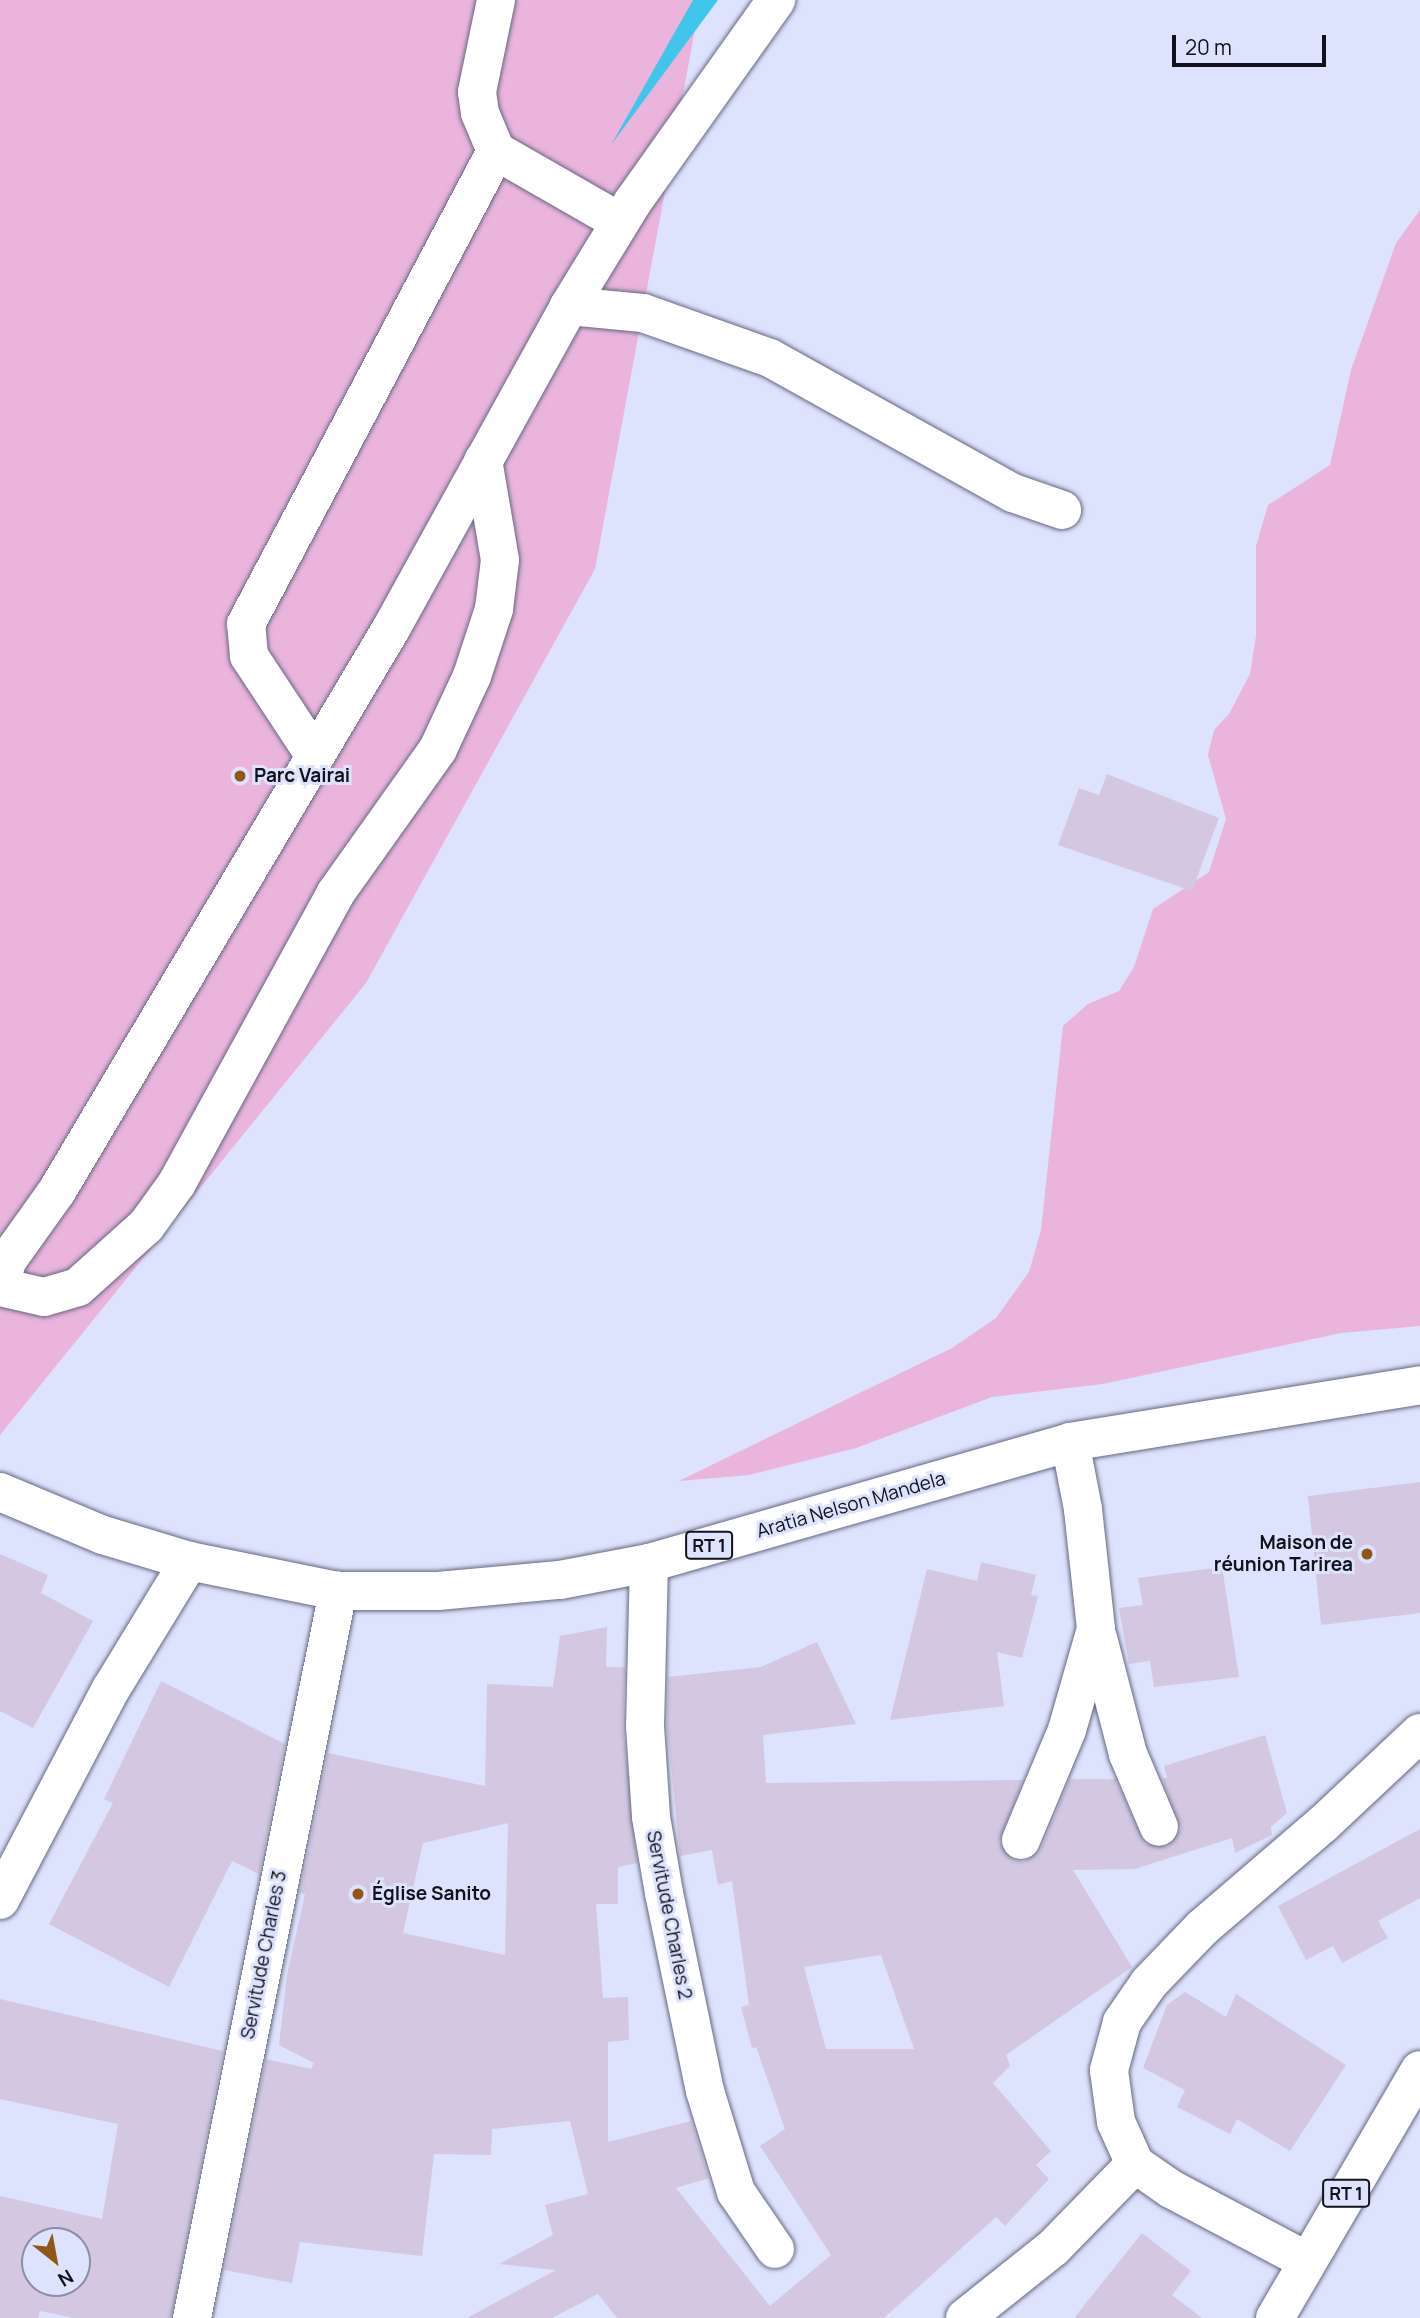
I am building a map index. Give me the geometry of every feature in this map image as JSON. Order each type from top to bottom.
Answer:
[{"type":"street","points":[[496,0],[477,92],[496,151],[620,222]]},
{"type":"street","points":[[483,460],[500,560],[494,609],[472,676],[438,749],[335,894],[177,1184],[146,1226],[78,1287],[44,1297],[0,1287],[7,1261],[57,1191],[315,756],[569,306],[620,222],[776,0]]},
{"type":"street","points":[[315,756],[249,656],[246,624],[496,151]]},
{"type":"street","points":[[569,306],[643,313],[770,358],[1013,493],[1062,510]]},
{"type":"street","name":"Aratia Nelson Mandela","points":[[0,1492],[103,1535],[190,1562],[338,1591],[438,1591],[560,1580],[649,1563],[1070,1442],[1420,1385]]},
{"type":"street","points":[[1070,1442],[1083,1509],[1096,1629],[1128,1754],[1159,1827]]},
{"type":"street","points":[[0,1900],[111,1689],[190,1562]]},
{"type":"street","name":"Servitude Charles 2","points":[[649,1563],[645,1726],[651,1817],[664,1893],[705,2091],[736,2192],[775,2249]]},
{"type":"street","name":"Servitude Charles 3","points":[[192,2318],[338,1591]]},
{"type":"street","points":[[1021,1840],[1067,1730],[1096,1629]]},
{"type":"street","points":[[1307,2261],[1171,2189],[1135,2164],[1116,2122],[1109,2070],[1122,2022],[1149,1983],[1202,1928],[1323,1824],[1420,1733]]},
{"type":"street","name":"RT 1","points":[[1275,2318],[1420,2070]]},
{"type":"street","points":[[965,2318],[1053,2248],[1135,2164]]},
{"type":"shaded area","name":"Parc Vairai","points":[[0,0],[693,0],[699,8],[595,569],[366,983],[0,1435]]},
{"type":"shaded area","points":[[1420,210],[1420,1326],[1341,1333],[1103,1384],[992,1397],[856,1448],[749,1475],[679,1481],[952,1348],[996,1318],[1029,1272],[1041,1230],[1063,1026],[1088,1004],[1119,991],[1134,967],[1153,909],[1209,872],[1226,819],[1208,755],[1214,730],[1229,714],[1250,674],[1256,636],[1256,546],[1268,505],[1330,465],[1351,370],[1396,243]]},
{"type":"water","points":[[693,0],[718,0],[611,145]]},
{"type":"building","points":[[1107,774],[1219,818],[1192,891],[1058,845],[1079,788],[1099,795]]},
{"type":"building","name":"Maison de réunion Tarirea","points":[[1420,1482],[1420,1613],[1321,1625],[1308,1496]]},
{"type":"building","points":[[0,1554],[48,1575],[41,1593],[93,1621],[33,1728],[0,1711]]},
{"type":"building","points":[[981,1562],[1036,1575],[1031,1595],[1038,1596],[1022,1658],[997,1652],[1004,1706],[890,1720],[927,1569],[977,1581]]},
{"type":"building","points":[[1222,1567],[1239,1677],[1154,1687],[1150,1661],[1129,1664],[1119,1608],[1143,1605],[1138,1578]]},
{"type":"building","points":[[607,1627],[606,1667],[625,1667],[623,1727],[637,1863],[618,1867],[618,1904],[596,1904],[603,1998],[628,1997],[629,2040],[608,2042],[608,2142],[691,2121],[709,2178],[676,2188],[770,2306],[831,2255],[760,2146],[785,2129],[756,2047],[752,2048],[741,2007],[749,2005],[732,1881],[718,1885],[712,1850],[680,1856],[667,1726],[668,1677],[761,1667],[817,1642],[856,1724],[763,1735],[766,1783],[1023,1780],[999,1842],[1013,1860],[1024,1862],[1041,1849],[1070,1779],[1115,1779],[1145,1844],[1168,1847],[1181,1829],[1162,1778],[1167,1778],[1164,1766],[1265,1735],[1287,1813],[1271,1827],[1272,1835],[1235,1853],[1232,1838],[1135,1869],[1073,1870],[1132,1967],[1006,2055],[1010,2066],[993,2083],[1051,2151],[1036,2165],[1049,2179],[1005,2226],[996,2217],[884,2318],[617,2318],[598,2294],[552,2318],[467,2318],[556,2270],[499,2264],[553,2235],[545,2205],[588,2194],[570,2121],[492,2129],[491,2155],[434,2154],[422,2256],[300,2242],[292,2283],[224,2270],[266,2059],[311,2069],[314,2063],[279,2045],[287,1975],[305,1894],[300,1893],[328,1753],[485,1786],[487,1684],[553,1687],[560,1636]],"holes":[[[508,1823],[505,1955],[403,1933],[423,1843]],[[881,1955],[914,2049],[826,2049],[804,1967]]]},
{"type":"building","points":[[161,1681],[285,1744],[259,1874],[232,1861],[169,1987],[49,1924],[113,1803],[104,1799]]},
{"type":"building","points":[[1420,1829],[1420,1898],[1378,1921],[1388,1938],[1342,1963],[1333,1946],[1306,1960],[1278,1906]]},
{"type":"building","points":[[1185,1992],[1226,2017],[1236,1994],[1346,2065],[1290,2151],[1237,2119],[1230,2134],[1177,2107],[1185,2090],[1143,2068],[1167,2005]]},
{"type":"building","points":[[0,1999],[223,2051],[171,2318],[74,2318],[40,2311],[38,2318],[0,2318],[0,2196],[102,2219],[118,2124],[0,2099]]},
{"type":"building","points":[[1142,2233],[1191,2271],[1172,2295],[1202,2318],[1074,2318]]},
{"type":"place","name":"Parc Vairai","points":[[240,776]]},
{"type":"place","name":"Maison de réunion Tarirea","points":[[1367,1554]]},
{"type":"place","name":"Église Sanito","points":[[358,1894]]}]
